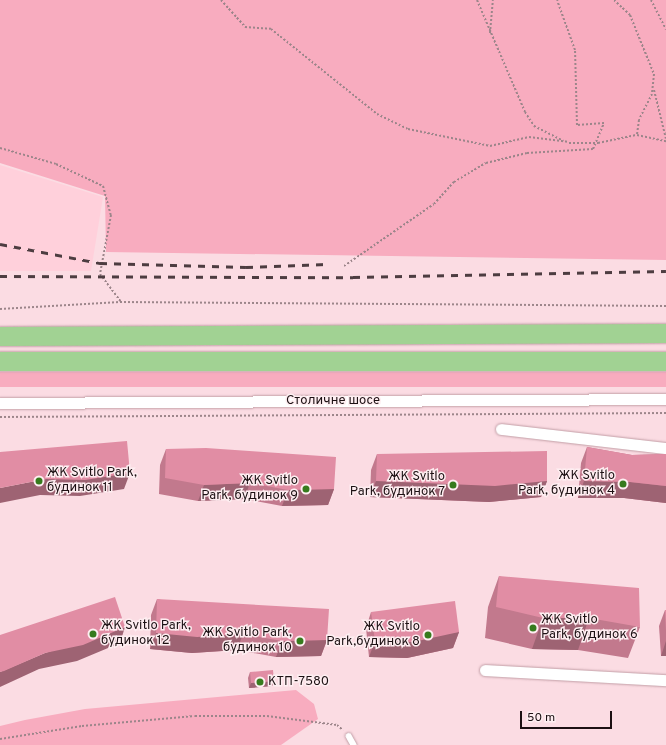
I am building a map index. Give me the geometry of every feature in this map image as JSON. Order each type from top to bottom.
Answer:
[{"type":"highway","points":[[0,336],[666,333]]},
{"type":"highway","points":[[0,361],[666,361]]},
{"type":"street","name":"Столичне шосе","points":[[0,403],[666,399]]},
{"type":"street","points":[[501,429],[666,448]]},
{"type":"street","points":[[485,670],[666,680]]},
{"type":"lane","points":[[349,736],[354,745]]},
{"type":"path","points":[[220,0],[245,27],[271,29],[377,114],[408,129],[490,146],[529,137],[568,142],[598,143],[637,135],[666,140],[653,85]]},
{"type":"path","points":[[477,0],[490,34],[531,121],[554,138],[568,142]]},
{"type":"path","points":[[490,34],[493,0]]},
{"type":"path","points":[[344,266],[434,204],[454,182],[486,163],[520,154],[593,149],[598,143],[604,123],[577,125],[575,50],[557,0]]},
{"type":"path","points":[[614,0],[630,15],[654,74],[653,85],[637,135]]},
{"type":"path","points":[[651,0],[666,29]]},
{"type":"path","points":[[0,148],[56,164],[103,186],[111,215],[100,274],[120,302]]},
{"type":"path","points":[[0,309],[120,302],[666,306]]},
{"type":"path","points":[[0,417],[666,413]]},
{"type":"path","points":[[0,739],[82,726],[195,716],[267,716],[337,725],[349,736]]},
{"type":"shaded area","points":[[0,0],[666,0],[666,260],[106,252],[105,196],[0,163]]},
{"type":"shaded area","points":[[0,165],[103,197],[91,271],[0,271]]},
{"type":"shaded area","points":[[0,372],[666,372],[666,387],[0,387]]},
{"type":"shaded area","points":[[296,690],[314,704],[318,719],[281,745],[0,745],[0,726],[25,720],[85,709]]},
{"type":"building","points":[[127,441],[130,473],[85,480],[46,479],[0,488],[0,452]]},
{"type":"building","points":[[587,447],[632,455],[666,454],[666,486],[630,482],[584,481]]},
{"type":"building","points":[[206,448],[336,457],[334,489],[288,490],[250,483],[204,485],[165,478],[166,449]]},
{"type":"building","points":[[547,451],[547,481],[495,486],[376,481],[377,454]]},
{"type":"building","points":[[499,576],[639,588],[640,627],[589,618],[543,618],[496,607]]},
{"type":"building","points":[[115,597],[125,627],[83,645],[45,653],[0,672],[0,635]]},
{"type":"building","points":[[157,599],[329,609],[327,640],[282,641],[243,634],[197,637],[156,633]]},
{"type":"building","points":[[455,601],[459,632],[413,642],[375,641],[371,612]]},
{"type":"building","points":[[665,610],[666,610],[666,631]]},
{"type":"building","points":[[273,670],[274,681],[251,683],[250,672]]},
{"type":"railway","points":[[0,244],[100,263],[246,267],[327,264]]},
{"type":"railway","points":[[0,276],[353,277],[666,271]]},
{"type":"place","name":"ЖК Svitlo Park, будинок 11","points":[[39,481]]},
{"type":"place","name":"ЖК Svitlo Park, будинок 4","points":[[623,484]]},
{"type":"place","name":"ЖК Svitlo Park, будинок 7","points":[[453,485]]},
{"type":"place","name":"ЖК Svitlo Park, будинок 9","points":[[306,489]]},
{"type":"place","name":"ЖК Svitlo Park, будинок 6","points":[[533,628]]},
{"type":"place","name":"ЖК Svitlo Park, будинок 12","points":[[93,634]]},
{"type":"place","name":"ЖК Svitlo Park,будинок 8","points":[[428,635]]},
{"type":"place","name":"ЖК Svitlo Park, будинок 10","points":[[300,641]]},
{"type":"place","name":"КТП-7580","points":[[260,682]]}]
